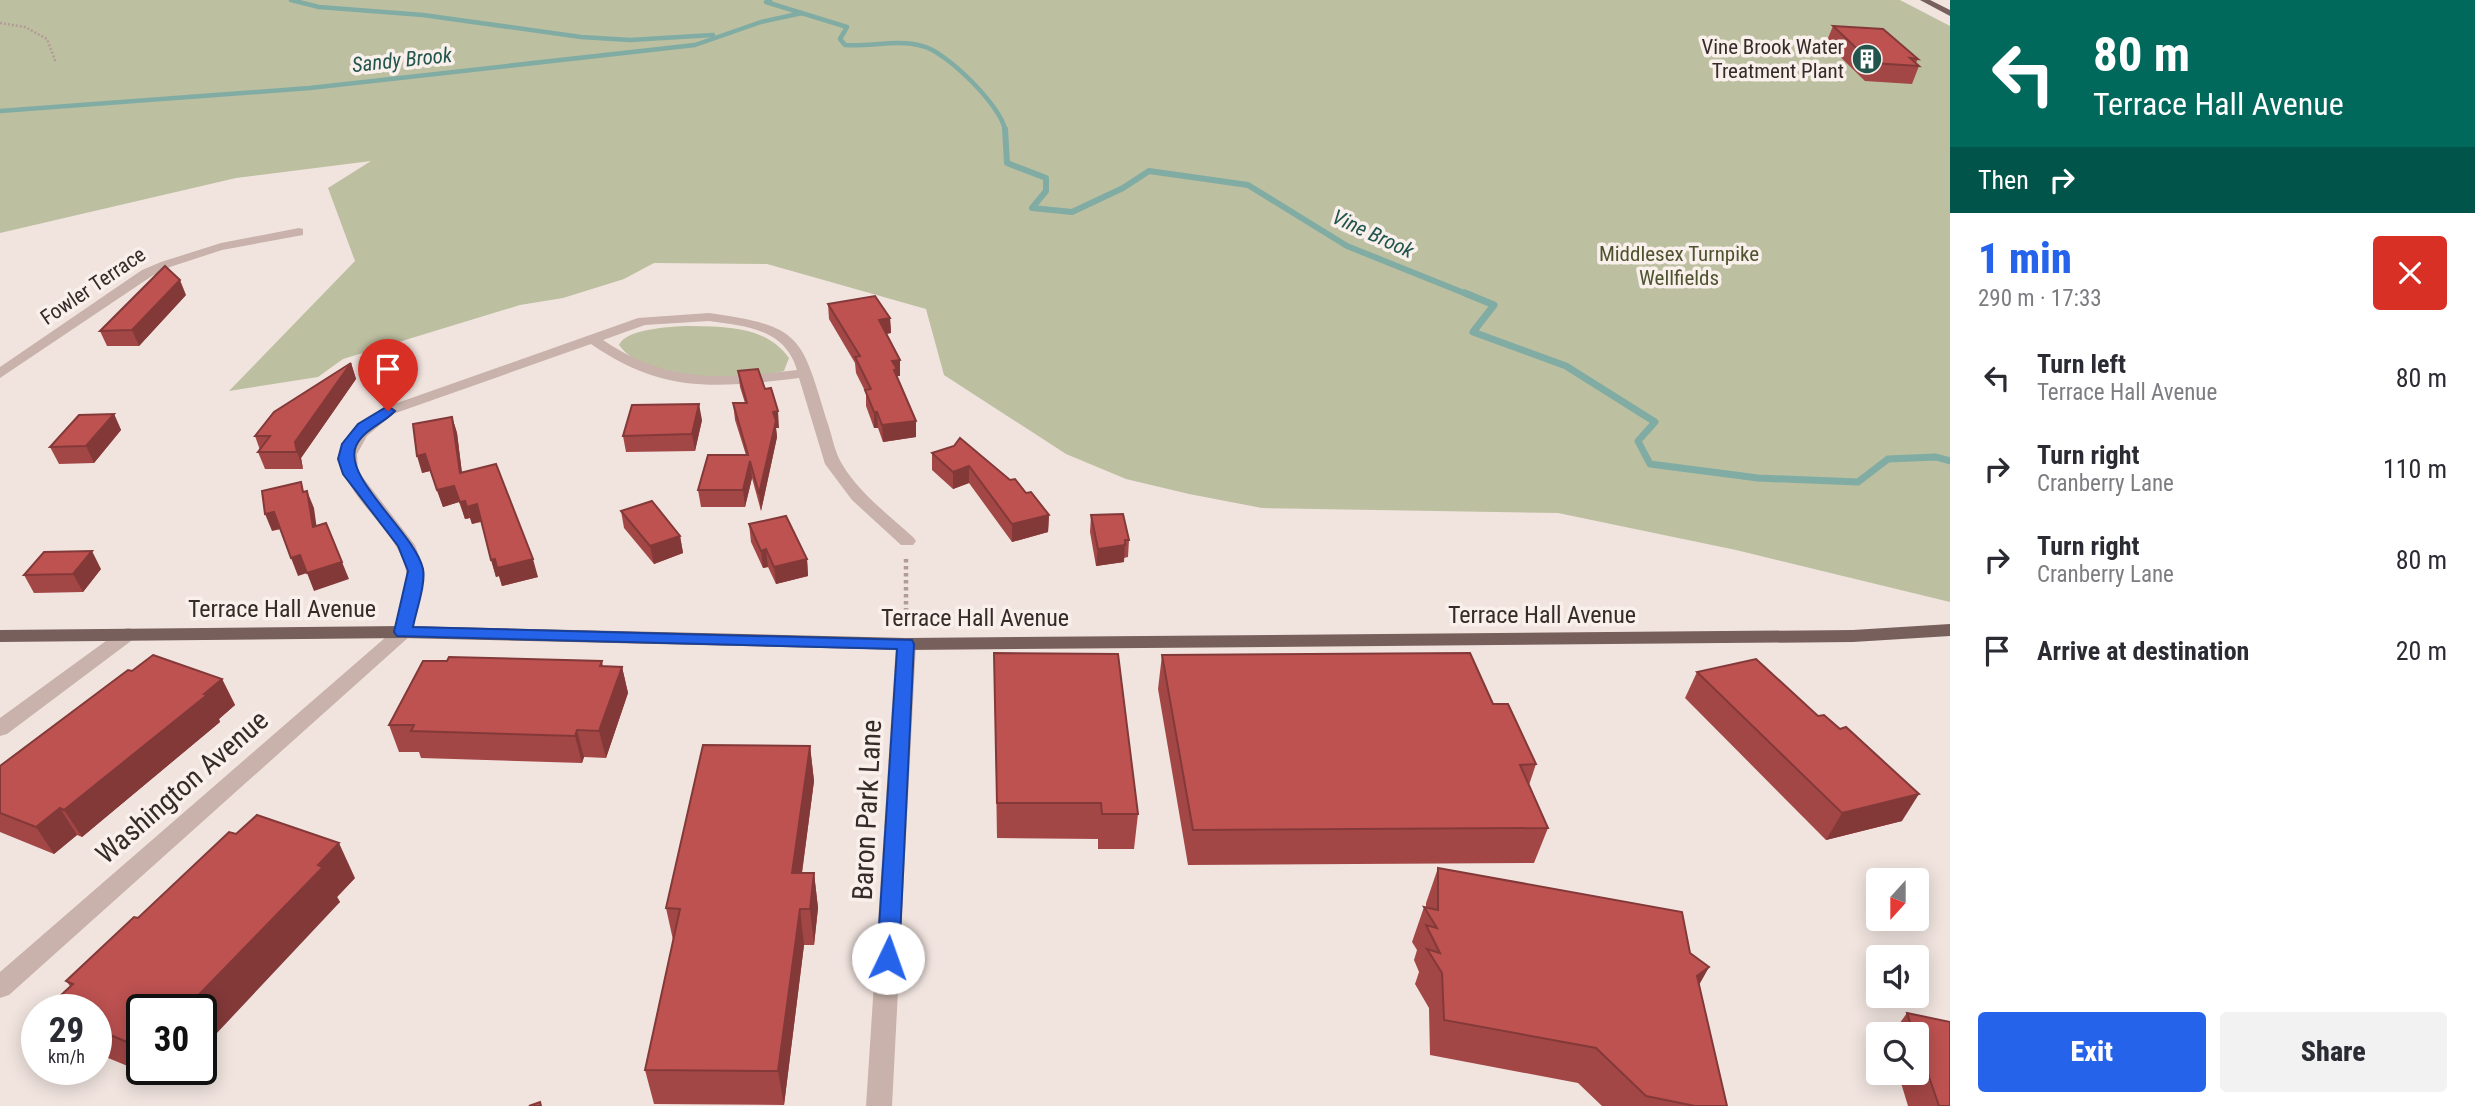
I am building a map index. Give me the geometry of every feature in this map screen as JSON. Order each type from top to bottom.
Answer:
[{"type":"main road","points":[[1924,0],[1950,13]]},
{"type":"main road","name":"Terrace Hall Avenue","points":[[0,636],[403,632],[906,644],[1651,638],[1853,635],[1950,630]]},
{"type":"street","name":"Fowler Terrace","points":[[0,374],[147,273],[170,261],[205,250],[299,232]]},
{"type":"street","points":[[403,632],[416,571],[405,545],[351,474],[345,459],[349,444],[363,427],[388,411],[643,321],[674,317],[739,321],[770,329],[787,339],[800,355],[833,464],[858,496],[907,541]]},
{"type":"street","points":[[591,338],[633,367],[685,381],[727,382],[806,373]]},
{"type":"street","name":"Washington Avenue","points":[[0,987],[403,632]]},
{"type":"street","points":[[0,729],[128,634]]},
{"type":"street","name":"Baron Park Lane","points":[[879,1106],[906,644]]},
{"type":"path","points":[[0,23],[25,27],[47,39],[56,63]]},
{"type":"path","points":[[906,644],[907,541]]},
{"type":"green space","name":"Middlesex Turnpike Wellfields","points":[[0,0],[1900,0],[1950,26],[1950,602],[1736,550],[1558,513],[1262,508],[1126,479],[1066,454],[944,375],[926,309],[767,264],[654,263],[624,279],[563,298],[520,305],[343,359],[318,377],[229,391],[355,261],[328,188],[371,161],[236,178],[0,233]]},
{"type":"green space","points":[[694,326],[734,328],[770,340],[789,358],[784,371],[744,377],[696,377],[651,367],[633,358],[619,345],[623,339],[641,332]]},
{"type":"building","points":[[1833,26],[1883,29],[1918,59],[1910,58],[1919,66],[1872,63]]},
{"type":"building","points":[[165,266],[180,280],[132,330],[100,331]]},
{"type":"building","points":[[875,296],[890,318],[879,320],[900,360],[892,361],[897,369],[894,370],[916,421],[882,425],[865,390],[871,389],[855,357],[860,356],[828,304]]},
{"type":"building","points":[[351,363],[295,442],[297,452],[258,452],[270,436],[255,436],[274,412]]},
{"type":"building","points":[[758,369],[765,389],[771,388],[778,411],[773,412],[776,421],[759,494],[750,461],[743,490],[698,490],[708,455],[748,455],[733,403],[747,403],[738,371]]},
{"type":"building","points":[[699,404],[692,434],[623,436],[632,405]]},
{"type":"building","points":[[114,414],[86,446],[50,447],[79,415]]},
{"type":"building","points":[[452,417],[460,473],[496,464],[533,559],[497,568],[495,559],[491,560],[477,504],[467,507],[465,501],[460,502],[454,486],[437,490],[425,454],[417,456],[413,424]]},
{"type":"building","points":[[960,438],[1010,480],[1015,479],[1026,493],[1031,492],[1049,515],[1012,524],[969,466],[953,472],[932,453],[954,446]]},
{"type":"building","points":[[301,482],[303,492],[307,491],[313,527],[326,523],[342,562],[307,573],[300,555],[291,558],[274,512],[265,514],[262,491]]},
{"type":"building","points":[[652,501],[680,536],[650,546],[621,511]]},
{"type":"building","points":[[1123,514],[1129,540],[1125,540],[1125,545],[1098,549],[1091,515]]},
{"type":"building","points":[[786,516],[807,559],[774,567],[766,549],[761,551],[749,524]]},
{"type":"building","points":[[92,551],[73,574],[24,575],[44,552]]},
{"type":"building","points":[[994,653],[1118,654],[1138,814],[1102,814],[1101,803],[997,803]]},
{"type":"building","points":[[1470,653],[1493,704],[1508,704],[1536,764],[1520,765],[1548,828],[1193,830],[1162,655]]},
{"type":"building","points":[[153,655],[222,679],[204,694],[207,695],[64,810],[60,808],[36,827],[0,813],[0,766],[128,670],[132,671]]},
{"type":"building","points":[[449,657],[602,661],[600,666],[622,667],[599,731],[577,730],[575,736],[411,731],[414,725],[389,725],[423,661],[447,661]]},
{"type":"building","points":[[1756,659],[1818,716],[1824,715],[1840,729],[1846,727],[1919,794],[1842,813],[1697,672]]},
{"type":"building","points":[[703,745],[810,746],[792,873],[814,873],[810,909],[800,909],[778,1071],[645,1070],[680,909],[666,908]]},
{"type":"building","points":[[257,815],[339,843],[318,865],[323,867],[200,994],[126,994],[126,1042],[112,1036],[112,994],[62,994],[73,984],[66,981],[229,832],[236,834]]},
{"type":"building","points":[[1438,868],[1682,912],[1690,953],[1709,967],[1697,976],[1727,1106],[1695,1106],[1646,1096],[1596,1048],[1444,1020],[1442,973],[1427,949],[1440,953],[1426,925],[1437,928],[1424,907],[1438,910]]},
{"type":"building","points":[[1907,1013],[1950,1022],[1950,1106],[1939,1106],[1929,1077],[1929,1022],[1910,1022]]},
{"type":"waterway","points":[[291,0],[319,7],[423,15],[581,37],[630,40],[713,35]]},
{"type":"waterway","name":"Vine Brook","points":[[770,0],[766,2],[802,13]]},
{"type":"waterway","name":"Sandy Brook","points":[[0,111],[310,88],[695,45],[761,22],[802,13]]},
{"type":"waterway","name":"Vine Brook","points":[[802,13],[847,27],[840,39],[845,45],[903,43],[932,50],[958,69],[984,95],[1002,120],[1005,130]]},
{"type":"waterway","name":"Vine Brook","points":[[1005,129],[1007,163],[1046,178],[1046,191],[1032,208],[1072,212],[1123,188],[1149,171],[1248,185],[1347,246],[1469,295]]},
{"type":"waterway","name":"Vine Brook","points":[[1465,293],[1494,305],[1473,332],[1566,366],[1655,422],[1638,441],[1650,464],[1758,478],[1858,482],[1888,459],[1936,457],[1950,461]]},
{"type":"place","name":"Vine Brook Water Treatment Plant","points":[[1867,59]]},
{"type":"route","points":[[388,411],[363,427],[349,444],[345,459],[351,474],[405,545],[416,571],[403,632],[906,644],[888,958]]}]
